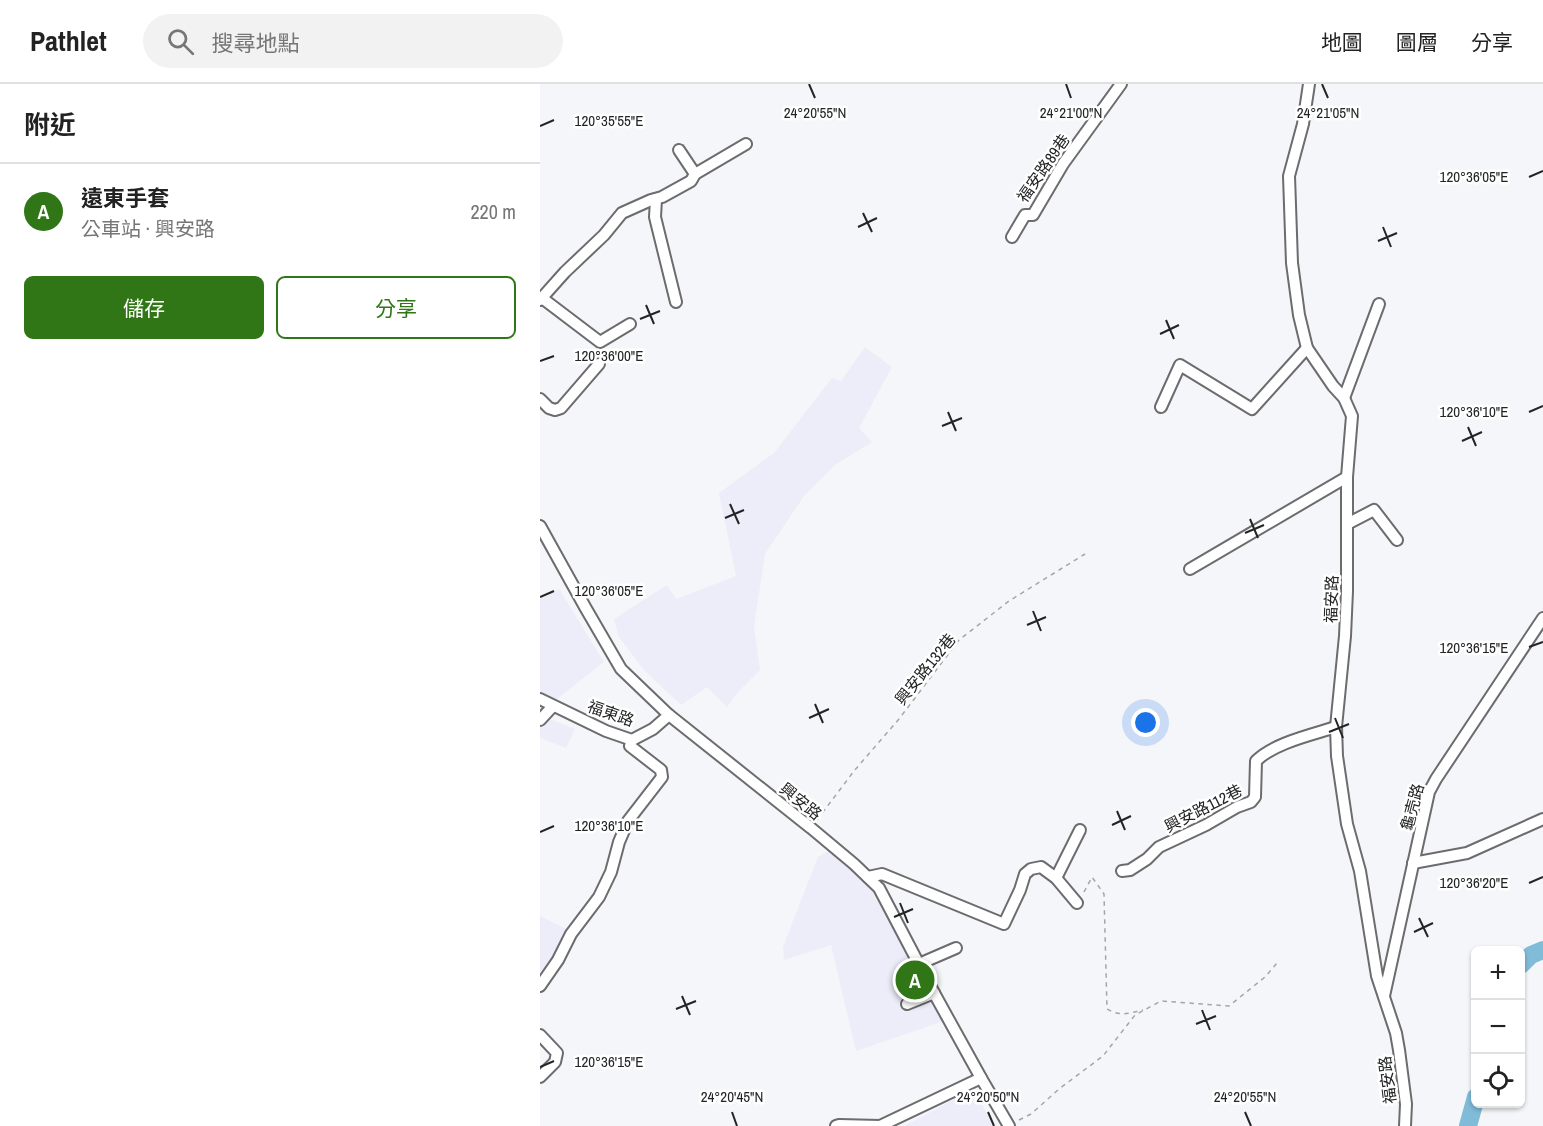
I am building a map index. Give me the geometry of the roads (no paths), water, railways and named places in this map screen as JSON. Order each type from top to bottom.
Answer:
[{"type":"street","name":"福安路89巷","points":[[1012,237],[1024,215],[1033,215],[1064,164],[1121,84]]},
{"type":"street","name":"福安路","points":[[1309,84],[1303,124],[1289,176],[1292,263],[1299,315],[1307,348],[1344,398],[1352,416],[1347,477],[1347,591],[1336,727],[1337,756],[1347,824],[1360,871],[1377,976],[1396,1033],[1406,1104],[1405,1126]]},
{"type":"street","points":[[630,324],[600,342],[541,299],[622,213],[691,181],[695,174],[746,144]]},
{"type":"street","points":[[679,150],[695,174]]},
{"type":"street","points":[[656,199],[655,217],[676,302]]},
{"type":"street","points":[[1344,398],[1379,304]]},
{"type":"street","points":[[1161,407],[1180,365],[1252,409],[1307,348]]},
{"type":"street","points":[[540,399],[549,408],[555,410],[561,408],[599,364]]},
{"type":"street","points":[[1190,569],[1347,477]]},
{"type":"street","points":[[1347,524],[1374,510],[1397,540]]},
{"type":"street","name":"興安路","points":[[540,526],[621,669],[669,715],[811,828],[879,888],[934,993],[1009,1126]]},
{"type":"street","name":"龜壳路","points":[[1384,997],[1429,792],[1543,618]]},
{"type":"street","name":"福東路","points":[[540,699],[606,731],[632,740],[653,729],[669,715]]},
{"type":"street","points":[[540,720],[553,706]]},
{"type":"street","name":"興安路112巷","points":[[1122,871],[1130,870],[1159,847],[1251,802],[1255,797],[1256,761],[1263,754],[1273,748],[1336,727]]},
{"type":"street","points":[[540,986],[558,960],[571,934],[600,897],[628,821],[662,777],[661,770],[630,746],[632,740]]},
{"type":"street","points":[[1413,863],[1467,853],[1543,819]]},
{"type":"street","points":[[1056,878],[1080,830]]},
{"type":"street","points":[[868,877],[882,874],[1004,924],[1020,890],[1025,873],[1041,867],[1056,878],[1077,903]]},
{"type":"street","points":[[919,964],[956,948]]},
{"type":"street","points":[[907,1004],[934,993]]},
{"type":"street","points":[[540,1035],[556,1053],[555,1062],[540,1077]]},
{"type":"street","points":[[837,1126],[880,1126],[981,1078]]},
{"type":"waterway","points":[[1525,961],[1531,955],[1543,950]]},
{"type":"waterway","points":[[1468,1126],[1473,1108]]},
{"type":"place","name":"遠東手套","points":[[915,980]]}]
